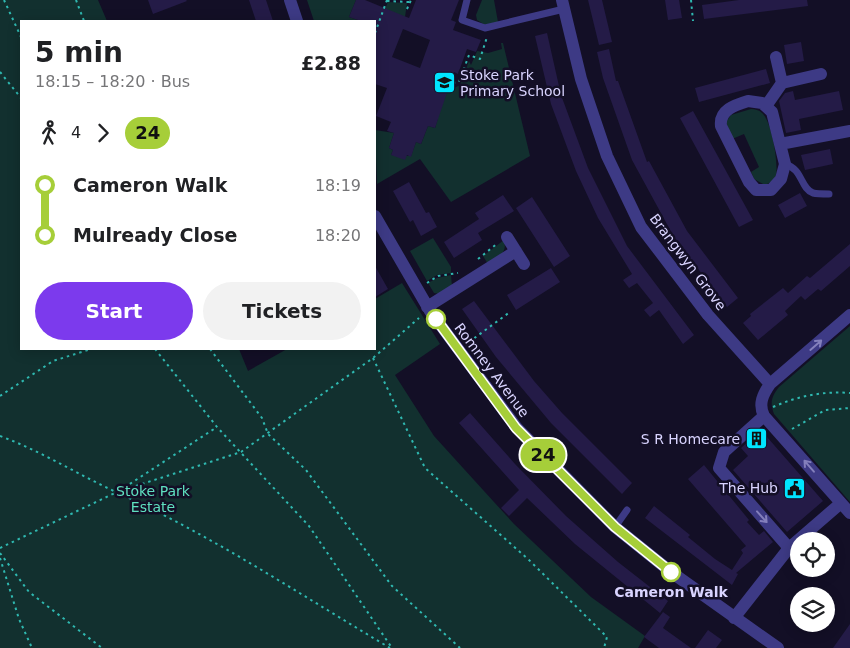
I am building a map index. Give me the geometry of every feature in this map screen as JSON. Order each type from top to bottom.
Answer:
[{"type":"street","points":[[290,0],[297,20]]},
{"type":"street","name":"Brangwyn Grove","points":[[563,5],[581,79],[607,156],[641,227],[708,315],[770,384]]},
{"type":"street","points":[[776,57],[782,82]]},
{"type":"street","points":[[766,106],[782,82],[821,74]]},
{"type":"street","points":[[754,101],[766,106],[772,112],[785,164],[779,184],[770,190],[756,190],[749,182],[720,121],[726,111],[741,104],[754,101]]},
{"type":"street","points":[[780,144],[850,131]]},
{"type":"street","name":"Romney Avenue","points":[[376,218],[418,290],[424,312],[458,350],[516,428],[615,527],[734,618],[778,648]]},
{"type":"street","points":[[507,237],[524,264]]},
{"type":"street","points":[[424,312],[516,251]]},
{"type":"street","points":[[850,315],[770,384],[763,396],[763,414],[850,513]]},
{"type":"street","points":[[763,414],[724,452],[719,468],[789,548]]},
{"type":"street","points":[[734,618],[789,548],[841,503]]},
{"type":"lane","points":[[467,0],[462,20],[480,28],[487,28],[563,5]]},
{"type":"lane","points":[[785,164],[797,170],[807,189],[812,193],[830,194]]},
{"type":"lane","points":[[615,527],[627,510]]},
{"type":"path","points":[[4,0],[20,35]]},
{"type":"path","points":[[76,0],[84,20]]},
{"type":"path","points":[[376,30],[389,0],[410,1],[407,9]]},
{"type":"path","points":[[691,0],[693,21]]},
{"type":"path","points":[[452,73],[449,79],[454,84],[458,82],[469,55],[480,59],[486,46],[487,28]]},
{"type":"path","points":[[0,72],[20,97]]},
{"type":"path","points":[[473,264],[507,237]]},
{"type":"path","points":[[418,290],[434,278],[463,271]]},
{"type":"path","points":[[117,492],[241,452],[373,358],[424,312]]},
{"type":"path","points":[[458,350],[510,312]]},
{"type":"path","points":[[0,396],[53,361],[88,350]]},
{"type":"path","points":[[156,350],[217,427],[309,526],[391,648]]},
{"type":"path","points":[[211,350],[262,418],[268,434],[306,470],[392,586],[460,648]]},
{"type":"path","points":[[373,358],[425,468],[529,560],[607,637],[604,648]]},
{"type":"path","points":[[763,414],[808,395],[826,393],[850,394]]},
{"type":"path","points":[[782,436],[825,410],[850,408]]},
{"type":"path","points":[[0,548],[117,492],[217,427]]},
{"type":"path","points":[[0,436],[32,448],[214,543],[391,648]]},
{"type":"path","points":[[0,553],[29,592],[102,648]]},
{"type":"path","points":[[0,558],[19,618],[32,648]]},
{"type":"green space","name":"Stoke Park Estate","points":[[0,0],[98,0],[107,20],[20,20],[20,350],[239,350],[248,371],[285,350],[376,350],[376,298],[402,283],[440,344],[395,375],[434,436],[514,524],[591,597],[645,636],[638,648],[0,648]]},
{"type":"green space","points":[[307,0],[356,0],[349,17],[358,20],[314,20]]},
{"type":"green space","points":[[482,0],[494,0],[498,22],[485,25],[477,20],[476,15]]},
{"type":"green space","points":[[388,2],[407,3],[405,17],[385,9]]},
{"type":"green space","points":[[501,43],[503,43],[530,156],[451,202],[420,159],[377,184],[376,130],[394,133],[389,148],[393,150],[391,155],[411,156],[416,142],[421,144],[428,126],[435,128],[438,118],[432,115],[449,86],[454,88],[460,85],[469,61],[471,65],[477,51],[488,53],[502,49]]},
{"type":"green space","points":[[751,109],[760,111],[766,118],[774,145],[775,180],[765,185],[754,179],[751,172],[759,167],[744,134],[732,139],[726,122],[731,115]]},
{"type":"green space","points":[[433,238],[451,267],[451,273],[437,275],[427,281],[410,251]]},
{"type":"green space","points":[[504,240],[503,252],[488,264],[483,256]]},
{"type":"green space","points":[[451,275],[452,287],[440,294],[434,293],[428,283],[437,278]]},
{"type":"green space","points":[[850,326],[850,502],[774,414],[772,403],[774,394],[779,387]]},
{"type":"building","points":[[148,0],[186,0],[187,1],[153,14]]},
{"type":"building","points":[[249,0],[266,0],[273,20],[256,20]]},
{"type":"building","points":[[356,0],[365,0],[409,18],[416,0],[459,0],[451,20],[456,22],[453,30],[481,40],[476,52],[467,49],[458,74],[454,72],[435,128],[428,126],[421,144],[416,142],[411,157],[407,155],[405,160],[391,155],[393,150],[389,148],[394,133],[387,131],[391,122],[376,116],[387,88],[376,84],[376,20],[358,20],[349,17]],"holes":[[[403,29],[430,40],[420,68],[392,57]]]},
{"type":"building","points":[[588,0],[602,0],[612,42],[599,45]]},
{"type":"building","points":[[665,0],[679,0],[682,18],[668,20]]},
{"type":"building","points":[[739,0],[807,0],[808,6],[704,19],[702,5]]},
{"type":"building","points":[[547,33],[561,95],[588,168],[627,246],[694,335],[683,344],[659,310],[650,317],[644,310],[653,303],[637,283],[629,288],[623,280],[632,274],[598,218],[576,171],[551,104],[535,36]]},
{"type":"building","points":[[801,42],[804,61],[787,64],[784,45]]},
{"type":"building","points":[[609,49],[616,81],[618,81],[647,162],[649,161],[687,231],[738,298],[727,307],[674,237],[632,160],[603,78],[597,52]]},
{"type":"building","points":[[766,69],[770,83],[699,102],[695,88]]},
{"type":"building","points":[[793,91],[795,100],[839,91],[843,110],[799,119],[801,130],[786,133],[779,101],[785,93]]},
{"type":"building","points":[[693,111],[753,220],[739,227],[680,118]]},
{"type":"building","points":[[830,149],[833,164],[805,170],[801,155]]},
{"type":"building","points":[[409,182],[426,213],[429,212],[437,227],[421,236],[413,220],[410,222],[393,191]]},
{"type":"building","points":[[800,193],[807,206],[785,218],[778,205]]},
{"type":"building","points":[[503,195],[514,211],[478,233],[482,240],[454,258],[444,242],[479,219],[475,213]]},
{"type":"building","points":[[532,197],[570,256],[554,267],[516,208]]},
{"type":"building","points":[[850,244],[850,266],[821,291],[818,289],[805,300],[801,296],[785,311],[788,315],[758,340],[743,323],[751,316],[750,314],[783,288],[788,293],[807,276],[810,278]]},
{"type":"building","points":[[376,268],[388,289],[376,296]]},
{"type":"building","points":[[551,268],[560,282],[516,310],[507,295]]},
{"type":"building","points":[[474,301],[534,381],[562,413],[632,483],[622,494],[551,423],[496,357],[462,309]]},
{"type":"building","points":[[470,413],[515,464],[566,516],[618,562],[668,601],[660,613],[575,544],[527,498],[509,516],[501,508],[519,490],[459,423]]},
{"type":"building","points":[[761,430],[823,501],[787,532],[733,470],[748,456],[741,448]]},
{"type":"building","points":[[704,465],[749,520],[747,522],[759,535],[764,531],[773,542],[736,573],[738,574],[732,585],[645,518],[654,506],[690,535],[688,537],[732,570],[743,553],[741,550],[746,546],[688,479]]},
{"type":"building","points":[[663,612],[670,617],[663,628],[691,648],[659,648],[644,637]]},
{"type":"building","points":[[850,624],[850,648],[833,648]]},
{"type":"building","points":[[708,630],[722,640],[716,648],[695,648]]},
{"type":"bus line","name":"24","points":[[436,319],[516,428],[615,527],[671,572]]},
{"type":"place","name":"Stoke Park Primary School","points":[[444,83]]},
{"type":"place","name":"S R Homecare","points":[[756,439]]},
{"type":"place","name":"The Hub","points":[[794,488]]},
{"type":"place","name":"Cameron Walk","points":[[671,572]]}]
